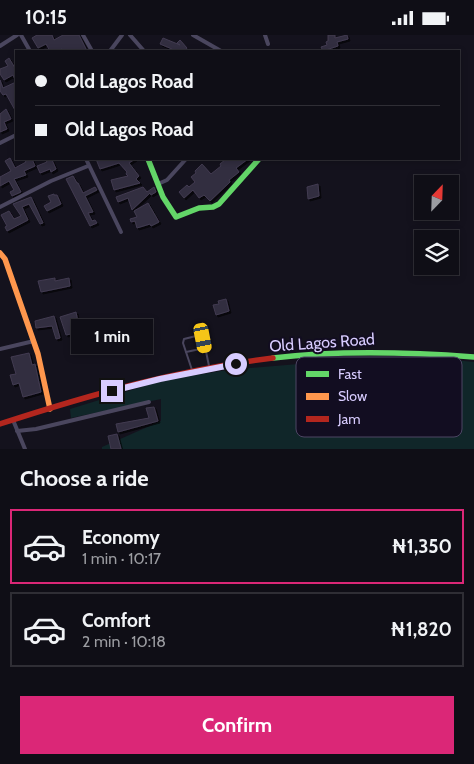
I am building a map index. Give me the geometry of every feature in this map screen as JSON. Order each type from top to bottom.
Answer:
[{"type":"main road","points":[[148,160],[171,212],[176,217],[183,216],[206,205],[213,207],[219,204],[258,160]]},
{"type":"main road","points":[[0,253],[5,259],[40,359],[50,409]]},
{"type":"main road","name":"Old Lagos Road","points":[[0,424],[127,387],[209,368],[299,355],[420,353],[474,357]]},
{"type":"street","points":[[0,46],[17,35]]},
{"type":"street","points":[[21,35],[29,50]]},
{"type":"street","points":[[84,35],[92,50]]},
{"type":"street","points":[[111,50],[122,35]]},
{"type":"street","points":[[130,35],[143,50]]},
{"type":"street","points":[[193,35],[219,50]]},
{"type":"street","points":[[265,35],[268,44]]},
{"type":"street","points":[[0,143],[15,136]]},
{"type":"street","points":[[86,160],[121,232]]},
{"type":"street","points":[[158,185],[166,180],[185,160]]},
{"type":"street","points":[[0,207],[52,181],[88,166]]},
{"type":"street","points":[[0,349],[34,341]]},
{"type":"street","points":[[17,431],[36,429],[148,402]]},
{"type":"street","points":[[12,420],[25,449]]},
{"type":"lane","points":[[192,373],[183,343],[184,339],[201,335],[209,368]]},
{"type":"lane","points":[[186,352],[205,348]]},
{"type":"green space","points":[[462,361],[474,362],[474,449],[102,449],[102,447],[161,421],[161,399],[71,418],[70,409],[161,381],[227,370],[296,364],[296,437],[462,437]]},
{"type":"building","points":[[37,35],[52,35],[54,40],[63,35],[79,35],[86,49],[49,50],[46,44],[38,48],[32,38]]},
{"type":"building","points":[[328,35],[335,35],[335,38],[347,35],[348,39],[337,42],[338,46],[322,50],[321,47],[327,45],[326,42],[328,41]]},
{"type":"building","points":[[163,38],[180,45],[177,43],[180,40],[187,48],[186,50],[172,50],[160,44]]},
{"type":"building","points":[[9,58],[15,68],[15,80],[13,75],[4,80],[0,74],[0,69],[8,66],[5,61]]},
{"type":"building","points":[[0,80],[3,88],[15,82],[15,110],[6,94],[3,95],[0,91]]},
{"type":"building","points":[[6,109],[11,119],[4,122],[7,129],[0,132],[0,114]]},
{"type":"building","points":[[10,158],[15,168],[26,162],[25,160],[32,160],[35,166],[24,171],[26,175],[14,179],[21,192],[12,196],[10,192],[14,190],[9,181],[0,186],[0,177],[11,171],[5,161]]},
{"type":"building","points":[[46,160],[52,160],[56,169],[51,172],[50,169],[40,173],[37,166],[47,162]]},
{"type":"building","points":[[96,160],[134,160],[129,163],[139,176],[136,179],[140,183],[114,190],[111,180],[128,176],[127,172],[119,163],[100,169]]},
{"type":"building","points":[[225,160],[247,160],[236,168],[239,172],[210,201],[204,195],[199,198],[193,190],[184,198],[179,192],[187,185],[189,187],[195,182],[191,177],[202,164],[211,174],[221,166],[220,164]]},
{"type":"building","points":[[73,176],[83,193],[95,187],[97,190],[85,196],[93,212],[88,213],[92,221],[95,220],[97,223],[90,226],[66,179]]},
{"type":"building","points":[[318,184],[319,196],[308,199],[307,187]]},
{"type":"building","points":[[143,187],[147,192],[154,187],[156,192],[151,195],[150,193],[132,210],[128,198],[118,202],[116,197]]},
{"type":"building","points":[[57,195],[61,204],[47,211],[44,206],[51,202],[48,196]]},
{"type":"building","points":[[31,197],[43,223],[40,224],[29,204],[22,207],[28,220],[7,231],[5,227],[7,226],[1,215],[9,211],[14,219],[21,216],[13,204]]},
{"type":"building","points":[[148,203],[159,222],[151,226],[150,224],[137,228],[135,221],[131,222],[130,219],[137,217],[134,211]]},
{"type":"building","points":[[55,278],[55,281],[69,278],[70,286],[41,292],[38,281]]},
{"type":"building","points":[[226,299],[229,311],[216,315],[213,305],[219,304],[218,301]]},
{"type":"building","points":[[76,312],[80,332],[66,335],[60,317]]},
{"type":"building","points":[[54,316],[60,338],[56,339],[52,326],[36,328],[35,321]]},
{"type":"building","points":[[29,353],[32,365],[35,364],[41,392],[23,397],[19,383],[13,385],[10,375],[16,374],[11,357]]},
{"type":"building","points":[[154,407],[158,421],[118,432],[116,424],[149,418],[146,408]]},
{"type":"building","points":[[117,434],[121,449],[111,449],[108,436]]},
{"type":"traffic: fast","points":[[148,160],[163,197],[176,217],[199,208],[213,207],[219,204],[258,160]]},
{"type":"traffic: fast","points":[[273,358],[298,355],[374,353],[474,357]]},
{"type":"traffic: slow","points":[[0,253],[5,259],[38,354],[50,409]]},
{"type":"traffic: jam","points":[[0,424],[135,384],[204,369],[273,358]]},
{"type":"route","points":[[112,391],[209,368],[236,364]]}]
